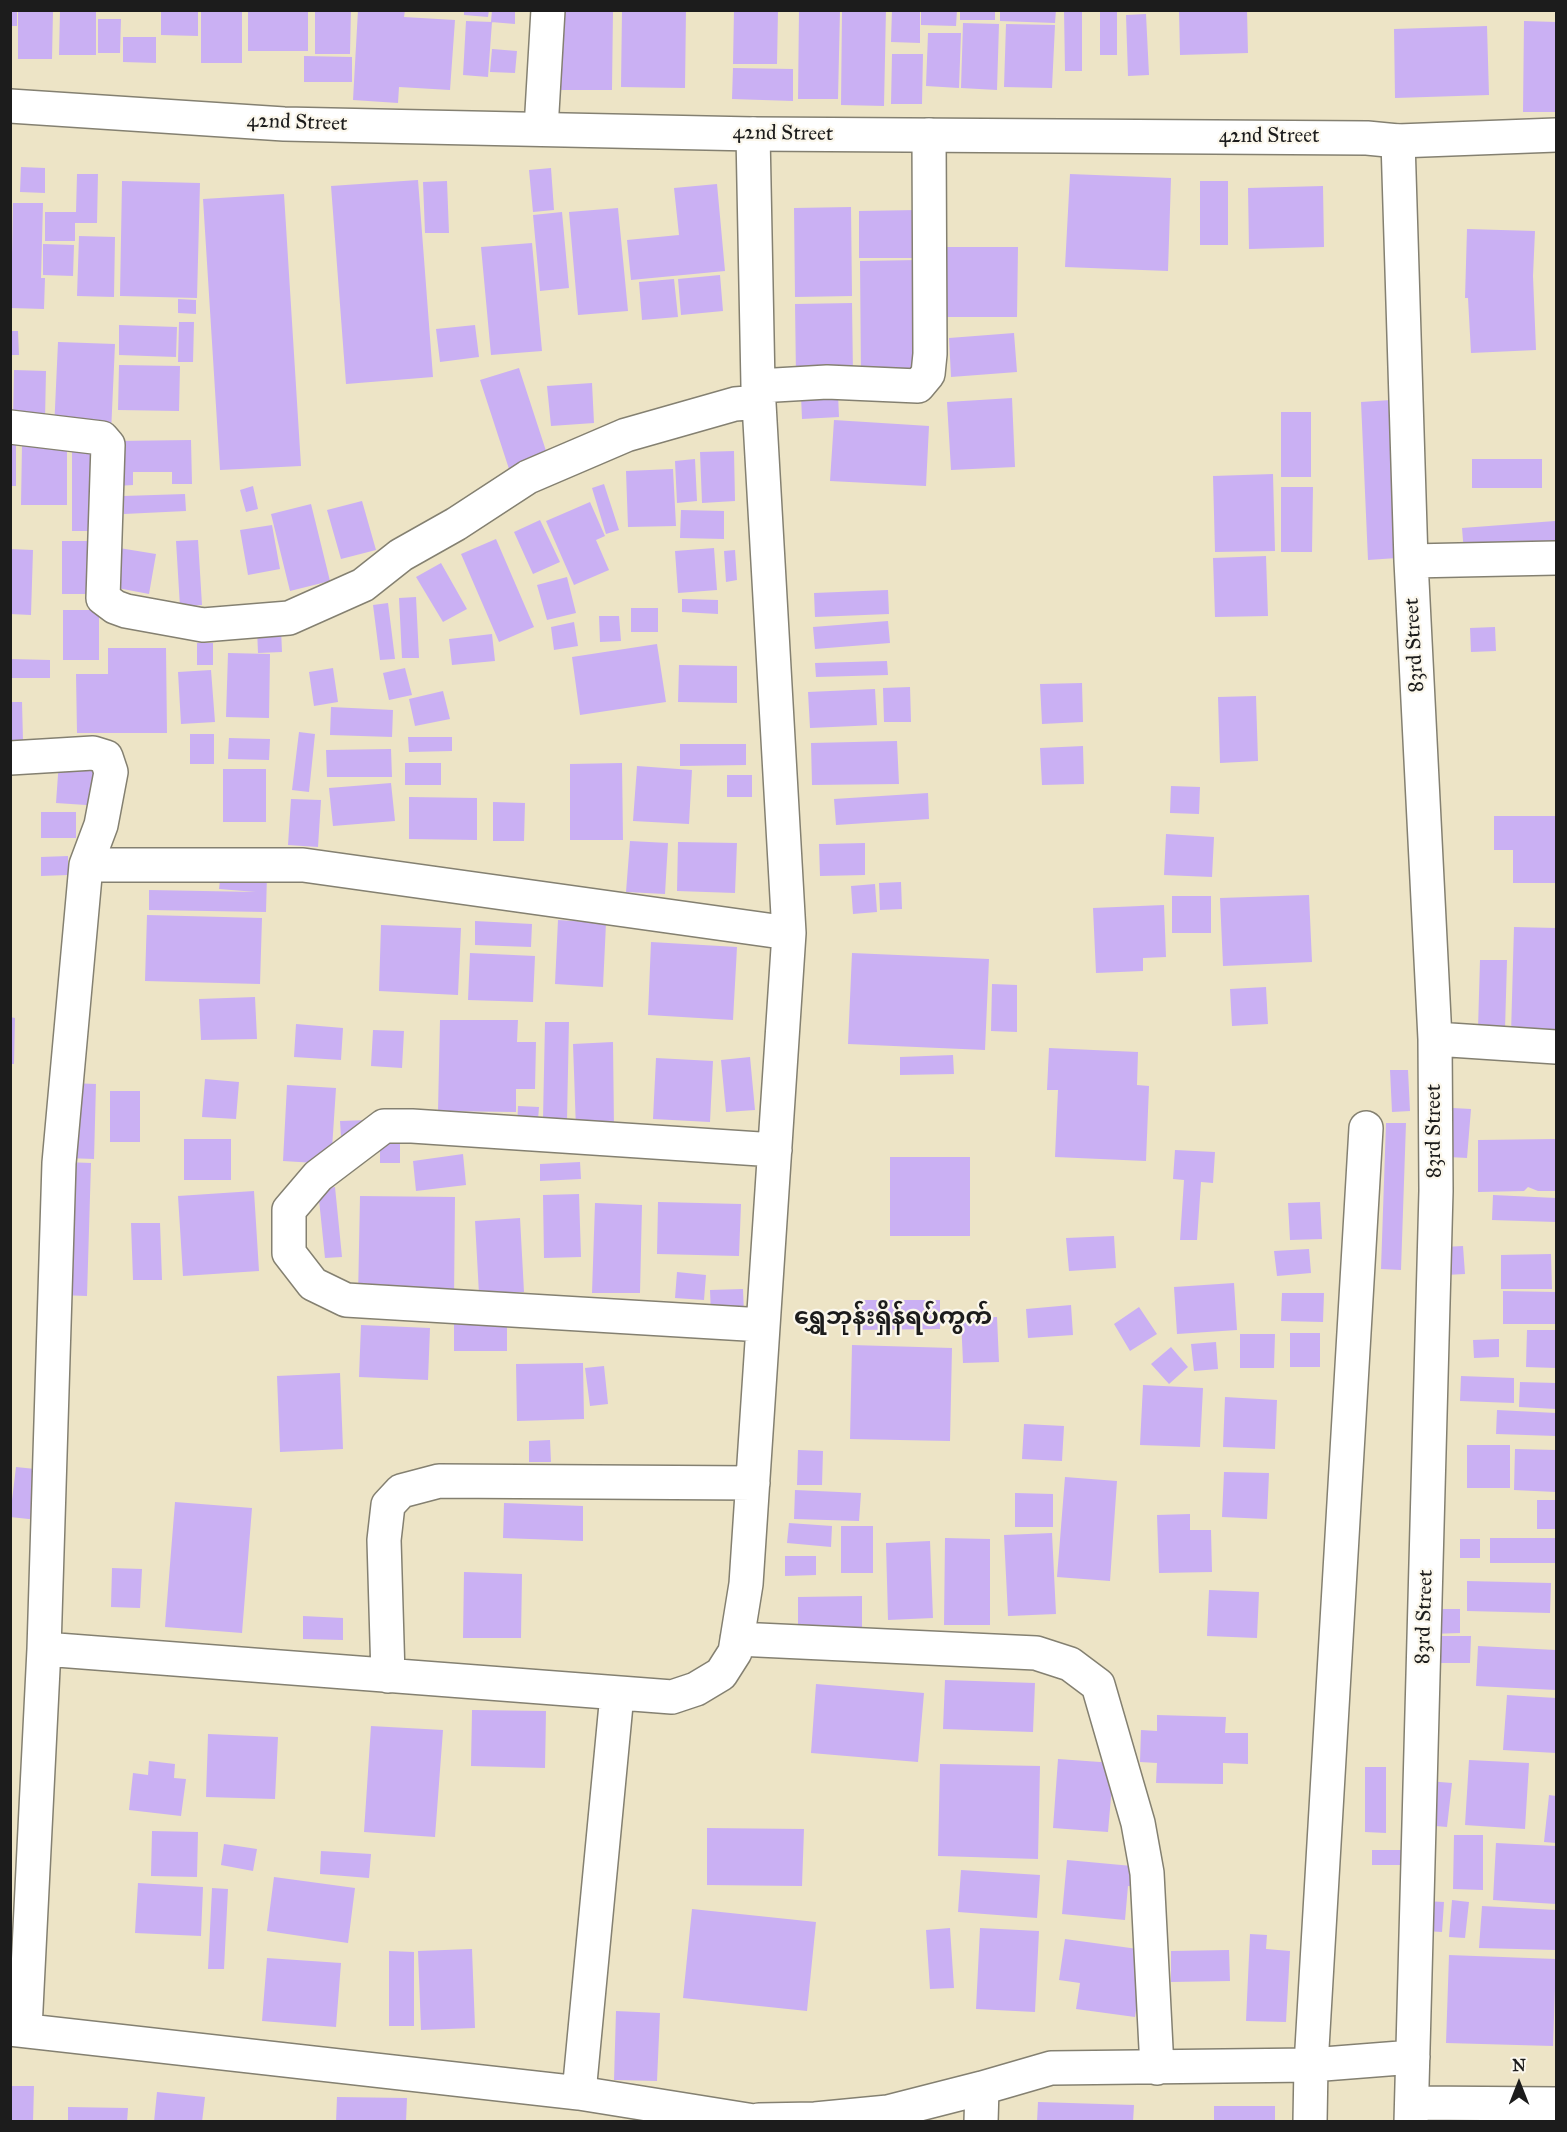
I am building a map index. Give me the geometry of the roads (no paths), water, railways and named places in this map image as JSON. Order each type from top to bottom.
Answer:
[{"type":"street","points":[[541,129],[548,10]]},
{"type":"street","name":"42nd Street","points":[[10,106],[284,124],[753,134],[1355,138],[1398,141],[1557,135]]},
{"type":"street","points":[[44,1649],[672,1697],[696,1689],[721,1674],[735,1652],[746,1584],[789,933],[759,394],[753,134]]},
{"type":"street","points":[[10,427],[102,438],[108,445],[103,598],[115,607],[203,625],[289,618],[363,585],[401,555],[456,524],[528,477],[626,435],[735,404],[759,394],[827,382],[918,386],[928,374],[930,354],[929,135]]},
{"type":"street","name":"83rd Street","points":[[1398,141],[1411,561],[1435,1039],[1436,1191],[1411,2112]]},
{"type":"street","points":[[1411,561],[1557,558]]},
{"type":"street","points":[[10,758],[93,753],[106,757],[111,772],[101,825],[86,865],[59,1163],[44,1649],[18,2029],[579,2092],[760,2121],[815,2119],[888,2112],[1051,2068],[1311,2065],[1413,2057]]},
{"type":"street","points":[[86,865],[303,865],[789,933]]},
{"type":"street","points":[[1435,1039],[1557,1047]]},
{"type":"street","points":[[763,1325],[346,1300],[313,1284],[289,1253],[289,1209],[318,1176],[384,1126],[775,1150]]},
{"type":"street","points":[[1310,2121],[1311,2065],[1366,1128]]},
{"type":"street","points":[[387,1676],[384,1540],[388,1505],[401,1491],[439,1481],[753,1483]]},
{"type":"street","points":[[737,1639],[1036,1653],[1070,1664],[1098,1685],[1138,1823],[1147,1873],[1157,2068]]},
{"type":"street","points":[[579,2092],[617,1694]]},
{"type":"street","points":[[981,2121],[982,2088]]},
{"type":"street","points":[[1411,2112],[1557,2104]]},
{"type":"district","name":"ရွှေဘုန်းရှိန်ရပ်ကွက်","points":[[893,1318]]}]
